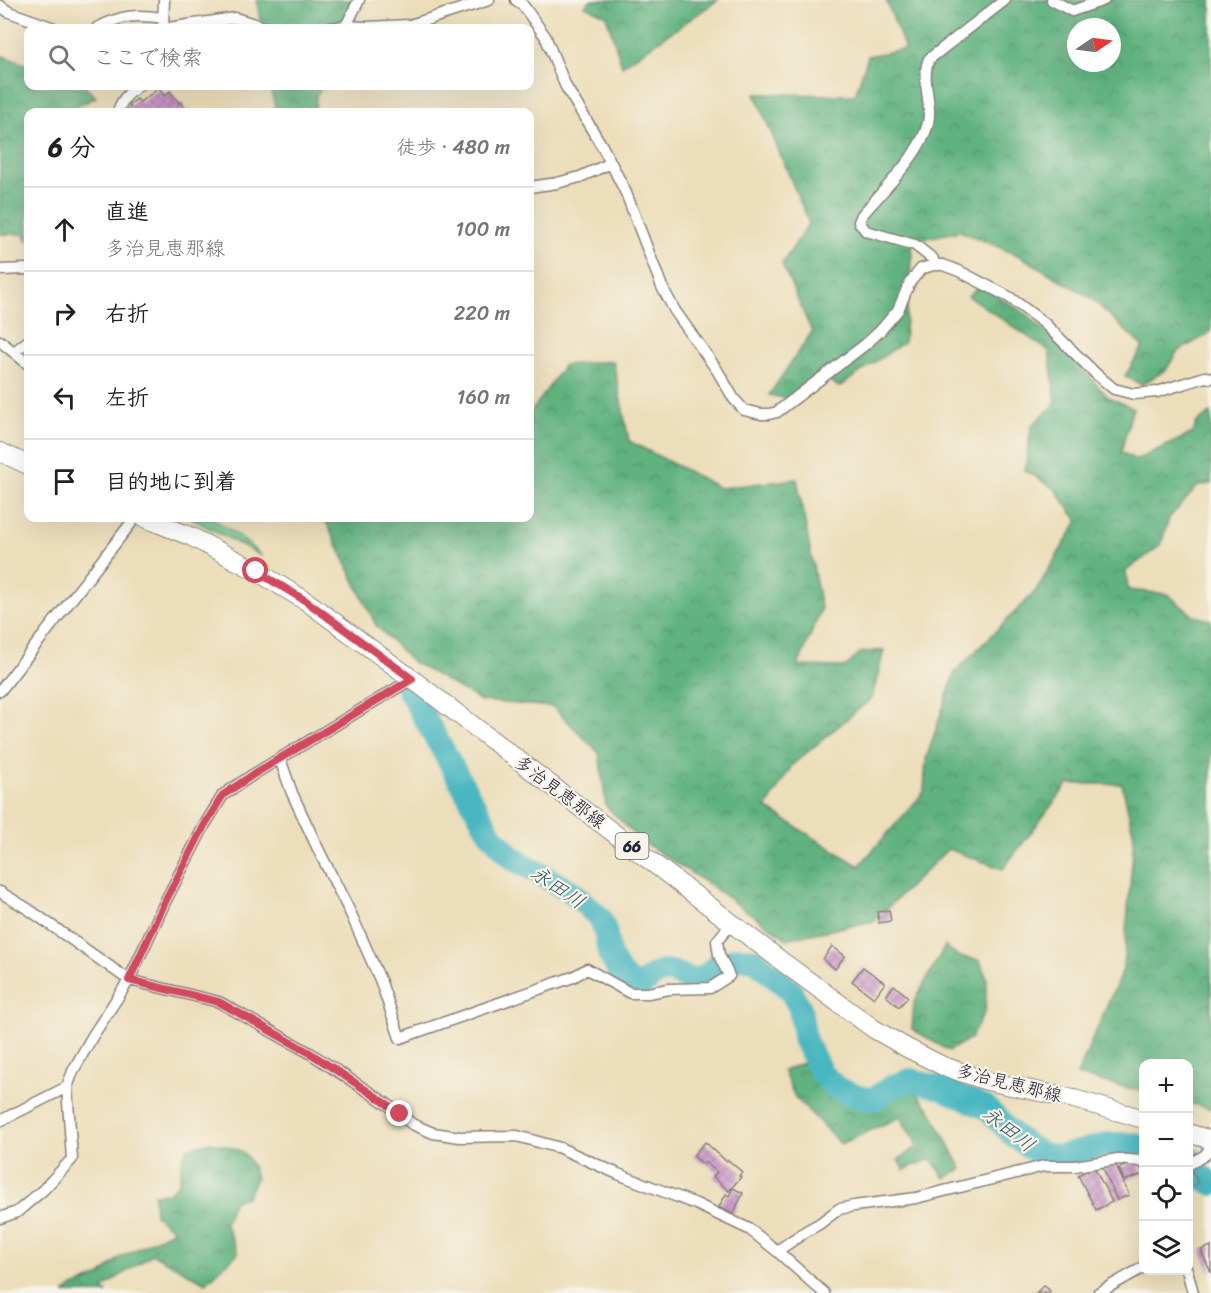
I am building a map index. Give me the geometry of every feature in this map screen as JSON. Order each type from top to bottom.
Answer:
[{"type":"main road","points":[[0,452],[24,463]]},
{"type":"main road","name":"多治見恵那線","points":[[155,522],[192,537],[267,577],[306,601],[874,1029],[943,1066],[987,1081],[1074,1099],[1139,1118]]},
{"type":"main road","points":[[1193,1135],[1211,1140]]},
{"type":"street","points":[[164,0],[164,24]]},
{"type":"street","points":[[347,24],[359,0]]},
{"type":"street","points":[[413,24],[489,0]]},
{"type":"street","points":[[516,0],[522,4],[544,36],[566,87],[611,163],[626,193],[662,287],[675,311],[717,370],[734,399],[744,410],[769,414],[777,412],[867,344],[897,310],[910,282],[921,269],[933,265],[944,265],[959,271],[1009,297],[1044,323],[1114,389],[1134,394],[1157,392],[1205,377],[1211,378]]},
{"type":"street","points":[[933,265],[933,259],[915,245],[866,231],[859,222],[862,215],[916,152],[927,127],[929,115],[925,81],[926,65],[929,59],[1005,0]]},
{"type":"street","points":[[1052,0],[1072,11],[1104,0]]},
{"type":"street","points":[[0,6],[42,24]]},
{"type":"street","points":[[106,24],[130,16],[144,15],[162,24]]},
{"type":"street","points":[[174,24],[235,18],[254,24]]},
{"type":"street","points":[[119,108],[124,98],[133,90]]},
{"type":"street","points":[[534,186],[580,177],[611,163]]},
{"type":"street","points":[[0,270],[24,269]]},
{"type":"street","points":[[0,341],[24,361]]},
{"type":"street","points":[[14,352],[24,344]]},
{"type":"street","points":[[0,691],[132,522]]},
{"type":"street","points":[[0,1218],[17,1212],[43,1190],[72,1159],[67,1086],[73,1071],[129,980],[165,902],[204,826],[223,795],[412,679]]},
{"type":"street","points":[[280,759],[292,793],[351,914],[381,982],[400,1038],[573,977],[587,969],[630,993],[710,988],[729,976],[719,955],[717,941],[726,930],[729,921]]},
{"type":"street","points":[[0,892],[129,980],[219,1002],[310,1053],[387,1104],[412,1124],[433,1133],[460,1137],[516,1136],[560,1148],[618,1174],[705,1208],[749,1229],[824,1293]]},
{"type":"street","points":[[0,1121],[67,1086]]},
{"type":"street","points":[[1193,1162],[1205,1155],[1211,1147]]},
{"type":"street","points":[[777,1251],[839,1209],[916,1198],[1044,1166],[1075,1166],[1118,1159],[1139,1161]]},
{"type":"street","points":[[1098,1293],[1139,1269]]},
{"type":"street","points":[[1188,1275],[1193,1293]]},
{"type":"green space","points":[[257,0],[353,0],[350,9],[356,24],[260,24]]},
{"type":"green space","points":[[590,0],[718,0],[622,66],[606,15],[585,6]]},
{"type":"green space","points":[[886,0],[1211,0],[1211,331],[1177,352],[1166,370],[1141,385],[1125,376],[1143,347],[1091,298],[1020,256],[960,231],[913,241],[904,342],[839,387],[821,375],[788,399],[769,395],[812,332],[782,264],[809,223],[755,94],[855,95],[868,56],[905,49]]},
{"type":"green space","points":[[0,55],[24,64],[24,90],[88,90],[96,97],[74,108],[24,108],[24,234],[0,234]]},
{"type":"green space","points":[[270,90],[320,90],[316,95],[315,108],[276,108]]},
{"type":"green space","points":[[980,286],[1028,315],[1068,353],[1108,397],[1133,408],[1121,452],[1136,460],[1193,433],[1196,423],[1211,413],[1211,484],[1199,485],[1169,518],[1161,545],[1126,571],[1128,590],[1167,594],[1194,616],[1211,620],[1211,1109],[1193,1104],[1193,1059],[1139,1059],[1139,1091],[1077,1075],[1123,969],[1134,837],[1122,784],[1068,784],[1003,869],[948,849],[874,921],[787,939],[640,840],[606,806],[599,753],[553,707],[481,701],[411,661],[376,625],[326,522],[534,522],[534,408],[564,365],[613,361],[629,441],[720,488],[797,479],[821,609],[798,666],[846,667],[860,653],[884,650],[872,698],[792,765],[766,808],[859,866],[924,792],[926,759],[955,672],[1035,592],[1078,521],[1055,489],[1025,470],[1031,426],[1056,403],[1049,351],[968,296]]},
{"type":"green space","points":[[198,522],[218,522],[262,556]]},
{"type":"green space","points":[[945,946],[960,957],[980,960],[987,979],[985,1011],[971,1038],[949,1051],[912,1029],[914,1002]]},
{"type":"green space","points":[[807,1061],[818,1078],[834,1095],[854,1103],[878,1106],[913,1088],[930,1110],[962,1169],[945,1178],[931,1159],[904,1170],[898,1160],[918,1146],[900,1117],[841,1144],[795,1097],[783,1071]]},
{"type":"green space","points":[[211,1142],[241,1151],[246,1155],[256,1178],[247,1197],[234,1200],[225,1223],[238,1253],[206,1283],[153,1254],[103,1289],[107,1293],[65,1293],[71,1288],[100,1276],[119,1258],[174,1230],[155,1215],[154,1194],[169,1193],[179,1182],[183,1156],[188,1148]]},
{"type":"building","points":[[156,90],[160,90],[164,96],[170,91],[185,108],[129,108],[129,105],[137,99],[140,102]]},
{"type":"building","points":[[889,910],[891,921],[879,923],[877,912]]},
{"type":"building","points":[[832,946],[845,956],[835,969],[823,959]]},
{"type":"building","points":[[863,967],[885,983],[874,998],[852,981]]},
{"type":"building","points":[[894,985],[908,997],[899,1007],[886,996]]},
{"type":"building","points":[[705,1142],[742,1172],[739,1176],[741,1177],[729,1191],[713,1177],[717,1172],[693,1156]]},
{"type":"building","points":[[1138,1161],[1139,1175],[1124,1181],[1119,1168]]},
{"type":"building","points":[[1115,1163],[1129,1195],[1117,1200],[1103,1168]]},
{"type":"building","points":[[1094,1167],[1112,1202],[1096,1210],[1078,1175]]},
{"type":"building","points":[[1193,1174],[1198,1183],[1193,1186]]},
{"type":"building","points":[[733,1188],[743,1193],[733,1214],[719,1207],[726,1194],[729,1196]]},
{"type":"building","points":[[1211,1246],[1211,1273],[1201,1250]]},
{"type":"building","points":[[1044,1285],[1050,1291],[1048,1293],[1036,1293]]},
{"type":"waterway","name":"永田川","points":[[408,689],[490,833],[512,858],[572,892],[600,918],[605,930],[609,953],[621,975],[630,983],[639,986],[662,972],[672,972],[692,980],[699,979],[717,965],[738,958],[755,960],[790,990],[800,1008],[805,1041],[822,1074],[838,1089],[861,1098],[874,1099],[893,1086],[911,1080],[943,1089],[986,1108],[1014,1136],[1039,1153],[1059,1157],[1108,1144],[1139,1146]]},
{"type":"waterway","name":"永田川","points":[[1193,1163],[1197,1172],[1211,1184]]},
{"type":"route","points":[[256,571],[306,601],[412,679],[223,795],[204,826],[165,902],[129,980],[219,1002],[310,1053],[400,1114]]}]
